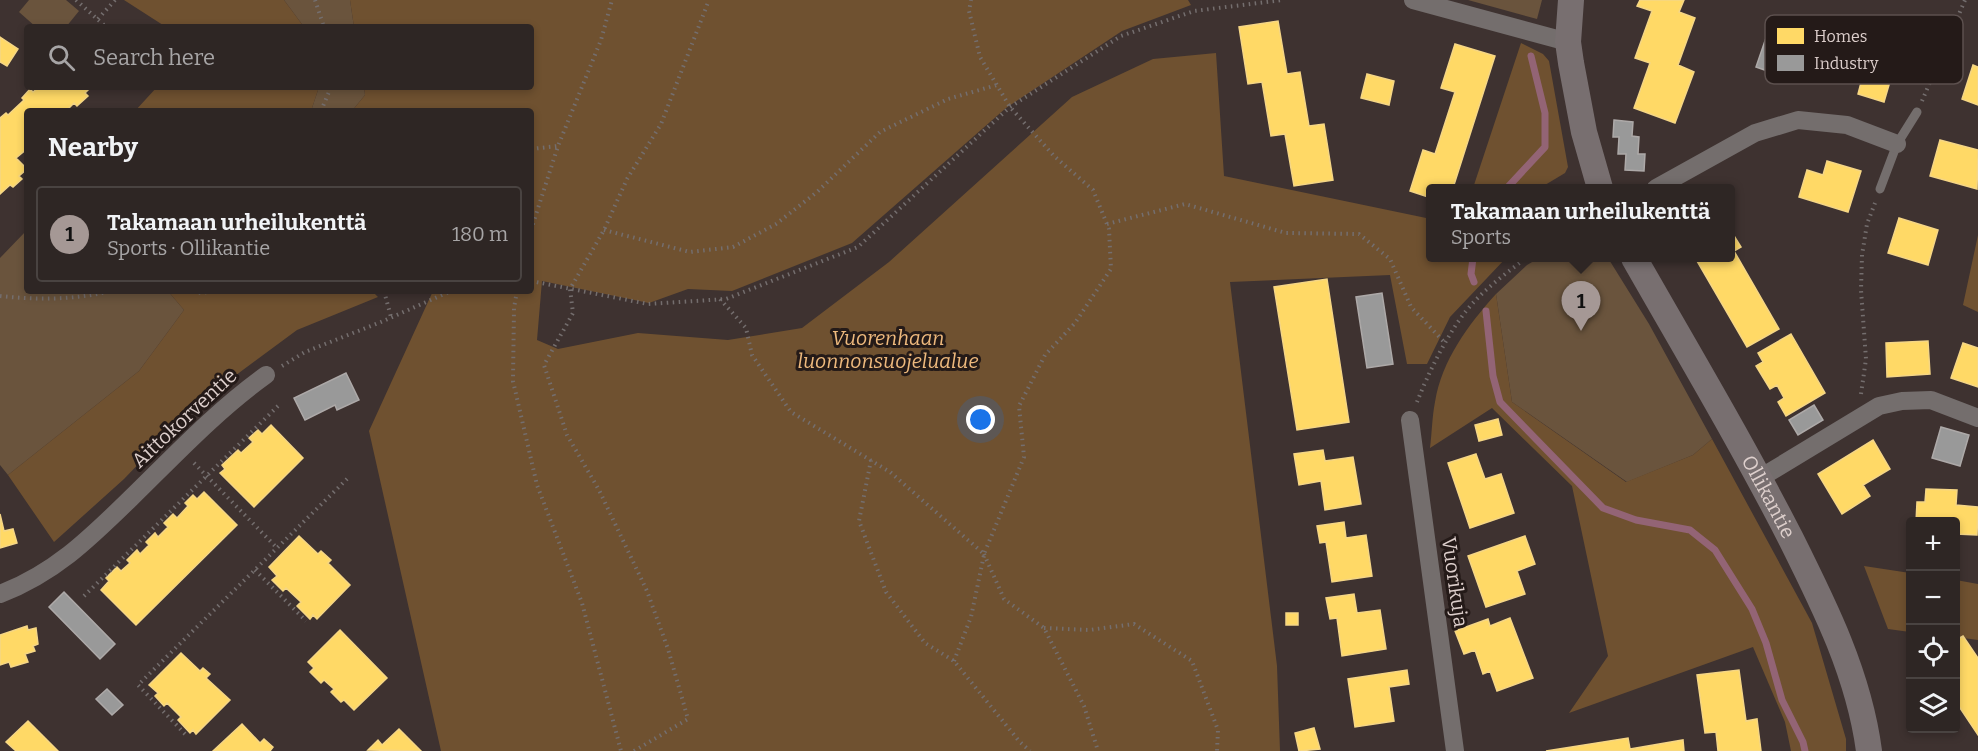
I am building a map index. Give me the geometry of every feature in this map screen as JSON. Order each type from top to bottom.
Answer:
[{"type":"street","points":[[1413,0],[1568,42]]},
{"type":"street","points":[[1571,0],[1568,42],[1584,132],[1599,184]]},
{"type":"street","points":[[1665,184],[1755,133],[1798,120],[1847,125],[1897,144]]},
{"type":"street","name":"Ollikantie","points":[[1636,262],[1760,478],[1823,602],[1842,648],[1866,729],[1869,751]]},
{"type":"street","name":"Aittokorventie","points":[[0,594],[30,581],[66,558],[95,533],[234,398],[266,375]]},
{"type":"street","points":[[1760,478],[1879,406],[1902,400],[1931,400],[1978,418]]},
{"type":"street","name":"Vuorikuja","points":[[1410,420],[1455,751]]},
{"type":"lane","points":[[1880,189],[1897,144],[1917,112]]},
{"type":"path","points":[[76,0],[103,24]]},
{"type":"path","points":[[98,19],[115,0]]},
{"type":"path","points":[[315,0],[323,24]]},
{"type":"path","points":[[534,221],[558,146],[601,40],[612,0]]},
{"type":"path","points":[[634,751],[688,719],[669,649],[647,591],[599,490],[567,435],[544,365],[573,313],[570,289],[604,230],[627,179],[661,124],[709,0]]},
{"type":"path","points":[[954,661],[971,617],[984,554],[1024,458],[1019,406],[1045,355],[1076,323],[1112,270],[1107,224],[1093,190],[1054,156],[1010,107],[980,57],[969,11],[971,0]]},
{"type":"path","points":[[534,282],[648,304],[726,299],[858,247],[1010,107],[1121,36],[1194,11],[1282,0]]},
{"type":"path","points":[[1959,15],[1965,0]]},
{"type":"path","points":[[1917,112],[1929,84]]},
{"type":"path","points":[[604,230],[690,252],[733,247],[776,224],[817,192],[880,132],[948,99],[997,86]]},
{"type":"path","points":[[322,108],[330,90]]},
{"type":"path","points":[[534,149],[558,146]]},
{"type":"path","points":[[1857,421],[1866,359],[1861,290],[1862,255],[1868,224],[1880,189]]},
{"type":"path","points":[[1107,224],[1185,204],[1286,233],[1359,234],[1390,259],[1411,307],[1446,344]]},
{"type":"path","points":[[1410,420],[1422,389],[1463,315],[1490,285],[1521,262]]},
{"type":"path","points":[[0,296],[39,300],[98,294]]},
{"type":"path","points":[[385,294],[391,317]]},
{"type":"path","name":"Aittokorventie","points":[[266,375],[305,352],[444,294]]},
{"type":"path","points":[[516,294],[514,308],[513,381],[537,485],[582,603],[621,751]]},
{"type":"path","points":[[720,299],[746,328],[752,355],[791,412],[890,472],[984,554],[1004,599],[1044,628],[1084,706],[1098,751]]},
{"type":"path","points":[[84,596],[278,406]]},
{"type":"path","points":[[180,450],[277,548]]},
{"type":"path","points":[[871,460],[859,522],[886,592],[925,643],[954,661],[1019,741],[1030,751]]},
{"type":"path","points":[[185,734],[138,685],[348,478]]},
{"type":"path","points":[[255,570],[306,621]]},
{"type":"path","points":[[1044,628],[1089,630],[1134,624],[1192,661],[1218,730],[1217,751]]},
{"type":"shaded area","points":[[29,0],[66,0],[79,11],[68,24],[33,24],[19,12]]},
{"type":"shaded area","points":[[284,0],[350,0],[354,24],[302,24]]},
{"type":"shaded area","points":[[1468,0],[1542,0],[1537,19]]},
{"type":"shaded area","points":[[318,90],[364,90],[365,95],[354,108],[312,108]]},
{"type":"shaded area","points":[[24,233],[24,294],[171,294],[184,310],[139,371],[8,475],[0,465],[0,258]]},
{"type":"shaded area","points":[[1532,262],[1610,262],[1649,324],[1712,439],[1693,455],[1627,482],[1512,402],[1496,294]]},
{"type":"green space","points":[[124,0],[284,0],[302,24],[161,24]]},
{"type":"green space","name":"Vuorenhaan luonnonsuojelualue","points":[[350,0],[1188,0],[1191,5],[1122,31],[1006,108],[852,243],[732,291],[688,289],[649,303],[542,281],[537,340],[558,349],[638,333],[728,340],[802,328],[889,262],[1072,97],[1153,59],[1216,53],[1224,176],[1426,218],[1426,262],[1502,262],[1450,317],[1427,364],[1407,364],[1390,275],[1230,282],[1277,666],[1280,751],[441,751],[369,431],[432,294],[534,294],[534,108],[354,108],[365,95],[364,90],[534,90],[534,24],[354,24]]},
{"type":"green space","points":[[1521,43],[1543,54],[1549,61],[1568,167],[1565,173],[1547,184],[1474,184]]},
{"type":"green space","points":[[154,90],[318,90],[312,108],[138,108]]},
{"type":"green space","points":[[1978,235],[1978,312],[1963,305]]},
{"type":"green space","points":[[171,294],[375,294],[378,297],[297,330],[193,407],[124,479],[54,542],[8,475],[139,371],[184,310]]},
{"type":"green space","points":[[1496,294],[1512,402],[1626,482],[1693,455],[1712,439],[1812,623],[1846,739],[1846,751],[1791,751],[1785,722],[1753,647],[1569,713],[1608,656],[1572,486],[1492,408],[1430,448],[1438,387],[1450,358],[1466,331]]},
{"type":"green space","points":[[1864,566],[1906,572],[1906,631],[1888,629]]},
{"type":"green space","points":[[1960,581],[1978,584],[1978,640],[1960,638]]},
{"type":"building: Homes","points":[[1640,0],[1684,0],[1679,12],[1695,18],[1678,65],[1694,72],[1675,123],[1634,108],[1650,63],[1635,58],[1652,11],[1637,6]]},
{"type":"building: Homes","points":[[1278,21],[1287,74],[1300,72],[1309,126],[1324,124],[1333,180],[1294,186],[1285,134],[1271,136],[1262,82],[1248,84],[1239,27]]},
{"type":"building: Homes","points":[[0,37],[18,49],[7,66],[0,62]]},
{"type":"building: Homes","points":[[1455,44],[1495,56],[1454,184],[1426,184],[1426,196],[1410,191],[1423,150],[1435,154],[1455,92],[1441,88]]},
{"type":"building: Homes","points":[[1973,65],[1978,67],[1978,105],[1962,99]]},
{"type":"building: Homes","points":[[1367,74],[1394,81],[1389,105],[1361,98]]},
{"type":"building: Homes","points":[[1861,84],[1889,84],[1884,102],[1858,94]]},
{"type":"building: Homes","points":[[29,90],[33,92],[35,90],[88,90],[85,93],[88,96],[77,106],[74,103],[69,108],[24,108],[24,151],[16,158],[24,166],[24,172],[19,176],[22,179],[13,187],[10,185],[0,194],[0,118],[6,113],[8,115],[24,100],[22,98]]},
{"type":"building: Homes","points":[[1940,140],[1978,150],[1977,189],[1930,176]]},
{"type":"building: Homes","points":[[1827,161],[1861,171],[1848,212],[1799,197],[1807,170],[1823,175]]},
{"type":"building: Homes","points":[[1899,218],[1938,230],[1928,265],[1888,253]]},
{"type":"building: Homes","points":[[1735,237],[1741,247],[1735,250]]},
{"type":"building: Homes","points":[[1735,253],[1779,329],[1747,347],[1698,262],[1735,262]]},
{"type":"building: Homes","points":[[1327,279],[1349,422],[1297,430],[1274,287]]},
{"type":"building: Homes","points":[[1791,334],[1825,393],[1786,416],[1778,402],[1784,398],[1777,385],[1770,389],[1756,366],[1763,362],[1758,353]]},
{"type":"building: Homes","points":[[1928,341],[1930,374],[1887,377],[1886,343]]},
{"type":"building: Homes","points":[[1963,343],[1978,348],[1978,387],[1951,378]]},
{"type":"building: Homes","points":[[1498,419],[1502,435],[1479,441],[1475,425]]},
{"type":"building: Homes","points":[[271,425],[303,458],[254,507],[220,473],[225,469],[222,465],[238,450],[241,453],[253,442],[249,438],[258,430],[262,434]]},
{"type":"building: Homes","points":[[1873,440],[1890,469],[1863,485],[1870,496],[1842,514],[1818,474]]},
{"type":"building: Homes","points":[[1323,450],[1325,461],[1353,457],[1361,504],[1325,510],[1321,481],[1299,485],[1294,454]]},
{"type":"building: Homes","points":[[1476,454],[1485,479],[1501,474],[1514,513],[1470,528],[1448,463]]},
{"type":"building: Homes","points":[[1926,489],[1957,490],[1956,505],[1978,507],[1977,535],[1960,534],[1960,517],[1916,517],[1917,502],[1925,502]]},
{"type":"building: Homes","points":[[204,492],[237,525],[136,625],[101,590],[109,581],[106,578],[117,567],[121,571],[130,563],[127,560],[137,550],[140,554],[149,545],[146,542],[155,533],[158,537],[168,527],[164,523],[173,514],[177,518],[188,506],[185,503],[193,495],[197,499]]},
{"type":"building: Homes","points":[[0,514],[4,531],[13,529],[17,543],[0,548]]},
{"type":"building: Homes","points":[[1344,522],[1346,538],[1366,535],[1372,576],[1332,582],[1326,542],[1320,543],[1317,526]]},
{"type":"building: Homes","points":[[299,536],[318,554],[321,551],[331,560],[328,563],[350,585],[317,619],[313,615],[310,619],[297,606],[301,602],[286,588],[283,591],[272,580],[277,576],[269,567]]},
{"type":"building: Homes","points":[[1525,536],[1535,564],[1517,571],[1525,594],[1486,607],[1468,556]]},
{"type":"building: Homes","points":[[1354,594],[1357,613],[1380,610],[1386,649],[1342,656],[1337,618],[1330,619],[1326,598]]},
{"type":"building: Homes","points":[[1286,613],[1298,613],[1298,625],[1286,625]]},
{"type":"building: Homes","points":[[1510,618],[1533,678],[1497,691],[1490,671],[1483,674],[1475,650],[1464,654],[1455,631],[1488,619],[1490,626]]},
{"type":"building: Homes","points":[[27,626],[28,630],[36,628],[38,644],[33,646],[35,651],[25,654],[28,662],[11,667],[9,662],[0,665],[0,635]]},
{"type":"building: Homes","points":[[340,630],[387,678],[354,710],[331,692],[334,689],[324,680],[321,683],[310,672],[314,668],[308,662]]},
{"type":"building: Homes","points":[[1963,636],[1978,658],[1978,735],[1960,708],[1960,638]]},
{"type":"building: Homes","points":[[181,653],[200,671],[203,668],[210,674],[206,678],[230,700],[196,734],[193,730],[190,733],[178,720],[181,717],[167,703],[164,706],[155,696],[158,693],[149,685]]},
{"type":"building: Homes","points":[[1407,670],[1409,684],[1389,687],[1394,721],[1355,727],[1348,679]]},
{"type":"building: Homes","points":[[1739,670],[1746,721],[1757,719],[1761,751],[1718,751],[1716,732],[1705,733],[1697,675]]},
{"type":"building: Homes","points":[[28,721],[58,751],[16,751],[6,742]]},
{"type":"building: Homes","points":[[242,724],[260,743],[264,739],[273,747],[270,751],[213,751]]},
{"type":"building: Homes","points":[[1314,728],[1320,749],[1299,751],[1295,733]]},
{"type":"building: Homes","points":[[399,729],[421,751],[368,750],[378,740],[382,745]]},
{"type":"building: Homes","points":[[1628,738],[1630,749],[1683,740],[1684,751],[1546,751]]},
{"type":"building: Industry","points":[[1765,41],[1765,70],[1756,67]]},
{"type":"building: Industry","points":[[1614,120],[1633,122],[1632,136],[1639,137],[1638,154],[1645,154],[1644,171],[1625,170],[1626,154],[1618,154],[1619,137],[1613,137]]},
{"type":"building: Industry","points":[[1382,293],[1393,364],[1367,368],[1356,297]]},
{"type":"building: Industry","points":[[346,373],[359,400],[337,410],[335,405],[305,420],[294,398]]},
{"type":"building: Industry","points":[[1814,405],[1823,420],[1798,435],[1789,420]]},
{"type":"building: Industry","points":[[1941,427],[1969,435],[1960,466],[1932,458]]},
{"type":"building: Industry","points":[[64,592],[115,644],[100,659],[49,607]]},
{"type":"building: Industry","points":[[107,689],[123,705],[112,715],[96,699]]},
{"type":"waterway","points":[[1511,184],[1545,147],[1545,113],[1531,56]]},
{"type":"waterway","points":[[1472,262],[1471,274],[1474,282]]},
{"type":"waterway","points":[[1486,311],[1493,376],[1500,402],[1603,508],[1636,520],[1690,530],[1715,550],[1752,609],[1766,643],[1782,700],[1803,742],[1805,751]]},
{"type":"place","name":"Takamaan urheilukenttä","points":[[1581,331]]}]
